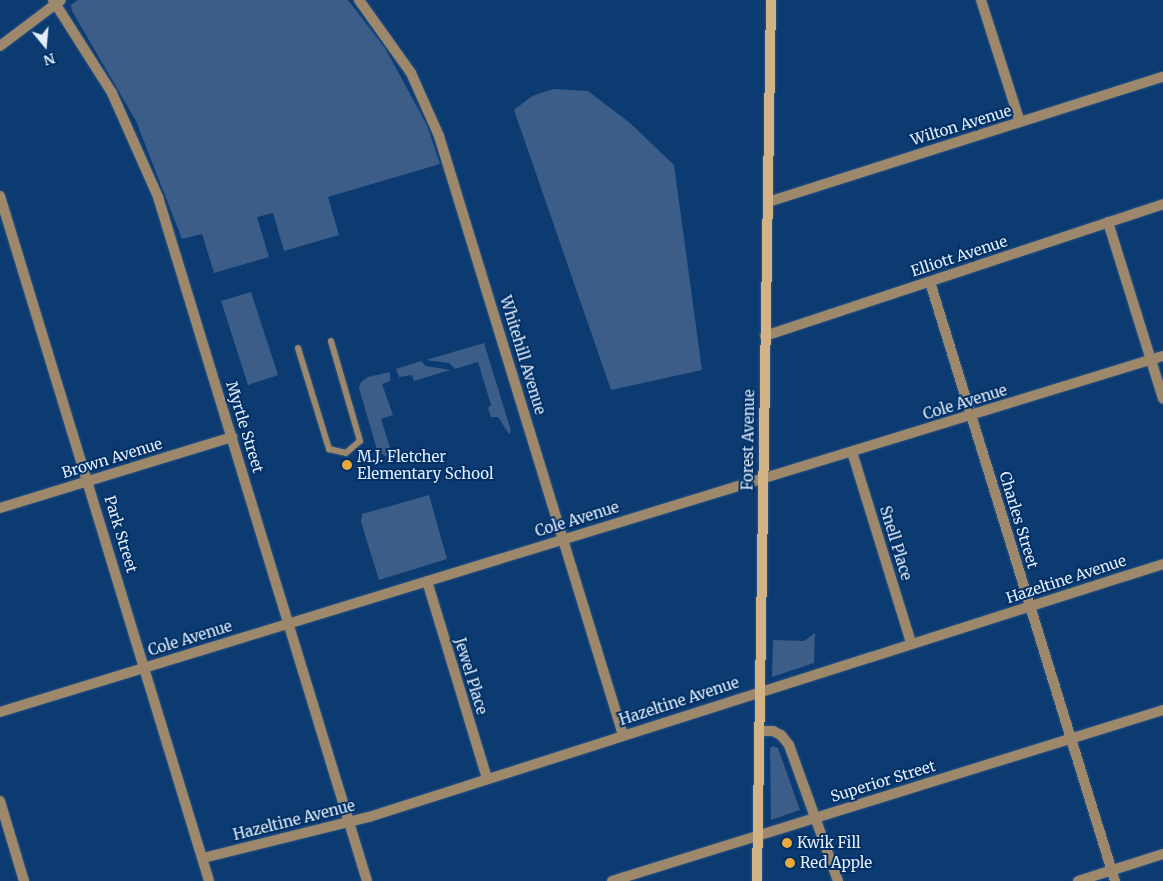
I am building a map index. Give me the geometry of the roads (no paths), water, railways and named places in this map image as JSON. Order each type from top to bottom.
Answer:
[{"type":"main road","name":"Forest Avenue","points":[[757,881],[770,0]]},
{"type":"street","name":"Whitehill Avenue","points":[[359,0],[411,73],[440,136],[624,735]]},
{"type":"street","points":[[981,0],[1020,122]]},
{"type":"street","points":[[0,46],[57,1]]},
{"type":"street","name":"Myrtle Street","points":[[57,1],[112,93],[151,178],[367,881]]},
{"type":"street","name":"Wilton Avenue","points":[[768,202],[1163,77]]},
{"type":"street","name":"Park Street","points":[[0,196],[89,481],[210,881]]},
{"type":"street","name":"Elliott Avenue","points":[[765,336],[1163,204]]},
{"type":"street","points":[[1108,222],[1163,399]]},
{"type":"street","name":"Charles Street","points":[[930,282],[1115,881]]},
{"type":"street","name":"Cole Avenue","points":[[0,712],[1163,356]]},
{"type":"street","name":"Brown Avenue","points":[[0,508],[232,437]]},
{"type":"street","name":"Snell Place","points":[[852,452],[911,643]]},
{"type":"street","name":"Hazeltine Avenue","points":[[203,858],[350,822],[1163,564]]},
{"type":"street","name":"Jewel Place","points":[[427,581],[487,779]]},
{"type":"street","name":"Superior Street","points":[[612,881],[758,834],[1163,710]]},
{"type":"street","points":[[760,731],[773,731],[789,745],[838,881]]},
{"type":"street","points":[[0,801],[24,881]]},
{"type":"street","points":[[1078,881],[1163,854]]},
{"type":"lane","points":[[298,348],[329,449],[346,453],[360,441],[331,341]]},
{"type":"place","name":"M.J. Fletcher Elementary School","points":[[347,465]]},
{"type":"place","name":"Kwik Fill","points":[[787,843]]},
{"type":"place","name":"Red Apple","points":[[790,863]]}]
